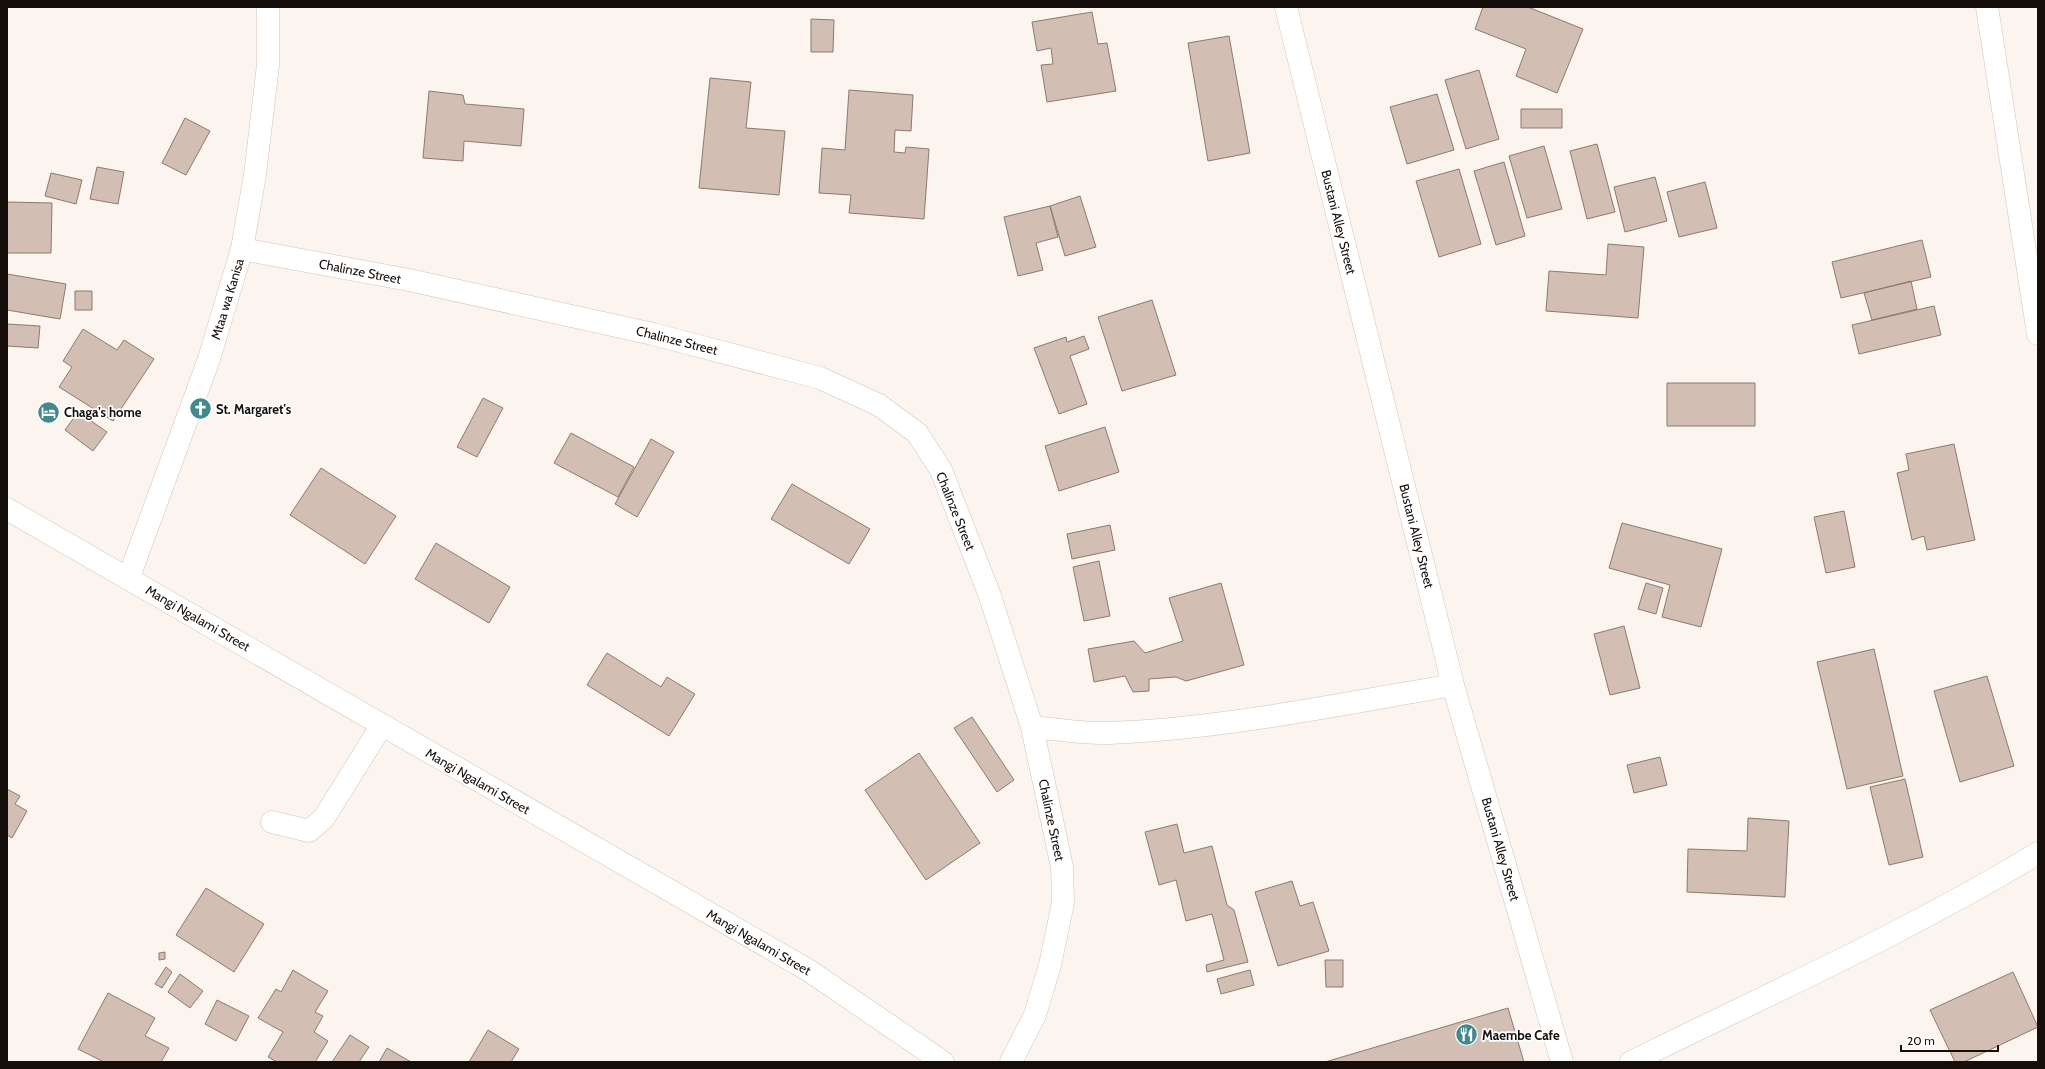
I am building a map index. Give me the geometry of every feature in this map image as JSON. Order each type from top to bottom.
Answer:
[{"type":"street","name":"Mtaa wa Kanisa","points":[[129,577],[209,359],[242,249],[255,175],[268,65],[268,7]]},
{"type":"street","name":"Bustani Alley Street","points":[[1286,7],[1454,685],[1562,1062]]},
{"type":"street","points":[[1987,7],[2038,334]]},
{"type":"street","name":"Chalinze Street","points":[[242,249],[409,280],[653,334],[820,378],[879,405],[916,433],[941,470],[990,596],[1032,728],[1062,867],[1062,903],[1050,965],[1036,1015],[1011,1062]]},
{"type":"street","name":"Mangi Ngalami Street","points":[[7,509],[129,577],[382,725],[808,970],[943,1062]]},
{"type":"street","points":[[1032,728],[1107,733],[1190,726],[1296,712],[1454,685]]},
{"type":"street","points":[[272,822],[309,831],[319,822],[339,796],[382,725]]},
{"type":"street","points":[[1631,1062],[1849,955],[1996,879],[2038,853]]},
{"type":"building","points":[[1483,7],[1528,7],[1583,29],[1557,93],[1516,76],[1526,49],[1475,29]]},
{"type":"building","points":[[1092,12],[1098,44],[1107,43],[1116,91],[1047,102],[1041,65],[1053,64],[1051,48],[1037,51],[1032,22]]},
{"type":"building","points":[[811,19],[834,20],[833,52],[811,52]]},
{"type":"building","points":[[1229,36],[1250,153],[1208,161],[1188,43]]},
{"type":"building","points":[[1479,70],[1499,139],[1466,149],[1445,80]]},
{"type":"building","points":[[710,78],[751,82],[746,128],[785,131],[779,195],[699,188]]},
{"type":"building","points":[[849,90],[913,95],[911,131],[895,130],[894,152],[905,153],[906,147],[929,149],[924,219],[849,213],[851,195],[819,193],[822,148],[845,150]]},
{"type":"building","points":[[429,91],[463,95],[465,104],[524,109],[521,146],[464,141],[463,161],[423,158]]},
{"type":"building","points":[[1437,94],[1454,150],[1407,164],[1390,107]]},
{"type":"building","points":[[1521,109],[1562,109],[1562,128],[1521,128]]},
{"type":"building","points":[[185,118],[210,131],[186,175],[162,163]]},
{"type":"building","points":[[1597,144],[1615,212],[1587,219],[1570,151]]},
{"type":"building","points":[[1544,146],[1562,209],[1527,218],[1509,156]]},
{"type":"building","points":[[1504,162],[1525,236],[1496,245],[1474,171]]},
{"type":"building","points":[[97,167],[124,172],[118,204],[90,199]]},
{"type":"building","points":[[1459,169],[1481,244],[1439,257],[1416,181]]},
{"type":"building","points":[[51,173],[82,180],[76,204],[45,196]]},
{"type":"building","points":[[1655,177],[1667,221],[1625,232],[1614,187]]},
{"type":"building","points":[[1705,182],[1717,228],[1679,237],[1667,192]]},
{"type":"building","points":[[1080,196],[1096,247],[1065,256],[1050,206]]},
{"type":"building","points":[[7,202],[52,203],[51,253],[7,253]]},
{"type":"building","points":[[1050,206],[1058,237],[1036,243],[1043,270],[1018,276],[1004,217]]},
{"type":"building","points":[[1922,240],[1931,277],[1841,298],[1832,262]]},
{"type":"building","points":[[1608,244],[1644,247],[1638,318],[1546,311],[1549,271],[1606,275]]},
{"type":"building","points":[[7,274],[66,284],[60,319],[7,310]]},
{"type":"building","points":[[1911,281],[1917,309],[1872,320],[1864,293]]},
{"type":"building","points":[[75,291],[92,291],[92,310],[75,310]]},
{"type":"building","points":[[1152,300],[1176,375],[1122,391],[1098,317]]},
{"type":"building","points":[[1934,306],[1941,335],[1859,354],[1852,325]]},
{"type":"building","points":[[7,324],[40,326],[38,348],[7,346]]},
{"type":"building","points":[[83,329],[117,350],[124,340],[154,359],[113,421],[59,387],[72,367],[63,361]]},
{"type":"building","points":[[1084,336],[1089,349],[1070,356],[1087,404],[1059,414],[1034,348],[1066,337],[1067,342]]},
{"type":"building","points":[[1667,383],[1755,383],[1755,426],[1667,426]]},
{"type":"building","points":[[483,398],[503,408],[477,457],[457,447]]},
{"type":"building","points":[[78,412],[107,432],[93,451],[65,430]]},
{"type":"building","points":[[1105,427],[1119,472],[1059,491],[1045,446]]},
{"type":"building","points":[[571,433],[634,467],[618,497],[554,463]]},
{"type":"building","points":[[651,439],[674,452],[637,517],[615,504]]},
{"type":"building","points":[[1954,444],[1975,540],[1927,550],[1924,536],[1912,540],[1897,473],[1909,470],[1906,454]]},
{"type":"building","points":[[321,468],[396,516],[365,564],[290,515]]},
{"type":"building","points":[[792,484],[870,529],[849,564],[771,519]]},
{"type":"building","points":[[1844,511],[1855,567],[1826,573],[1814,517]]},
{"type":"building","points":[[1622,523],[1722,549],[1701,627],[1662,617],[1670,585],[1609,568]]},
{"type":"building","points":[[1110,525],[1115,550],[1072,559],[1067,534]]},
{"type":"building","points":[[436,543],[510,587],[489,623],[415,579]]},
{"type":"building","points":[[1099,561],[1110,616],[1084,621],[1073,567]]},
{"type":"building","points":[[1221,583],[1244,665],[1186,681],[1176,677],[1149,679],[1149,691],[1133,692],[1125,676],[1094,682],[1088,649],[1134,641],[1145,653],[1183,641],[1169,598]]},
{"type":"building","points":[[1646,583],[1663,588],[1656,614],[1638,609]]},
{"type":"building","points":[[1624,626],[1640,688],[1610,695],[1594,634]]},
{"type":"building","points":[[1874,649],[1903,776],[1847,789],[1817,662]]},
{"type":"building","points":[[607,653],[661,687],[667,677],[695,694],[669,736],[587,685]]},
{"type":"building","points":[[1987,676],[2014,766],[1960,782],[1934,691]]},
{"type":"building","points":[[972,717],[1014,780],[997,792],[954,728]]},
{"type":"building","points":[[919,753],[980,843],[926,880],[865,790]]},
{"type":"building","points":[[1660,757],[1667,785],[1634,793],[1627,765]]},
{"type":"building","points":[[1905,779],[1923,857],[1889,865],[1870,787]]},
{"type":"building","points":[[7,789],[20,796],[15,804],[27,811],[12,838],[7,835]]},
{"type":"building","points":[[1748,818],[1789,821],[1785,897],[1687,892],[1688,849],[1747,851]]},
{"type":"building","points":[[1177,824],[1184,853],[1212,846],[1227,905],[1234,910],[1248,962],[1207,972],[1206,965],[1224,960],[1212,914],[1186,921],[1176,880],[1159,885],[1145,832]]},
{"type":"building","points":[[1292,881],[1300,906],[1313,902],[1329,951],[1278,966],[1255,892]]},
{"type":"building","points":[[206,888],[264,924],[234,972],[176,935]]},
{"type":"building","points":[[165,952],[165,959],[159,960],[159,953]]},
{"type":"building","points":[[1325,960],[1343,960],[1343,987],[1326,987]]},
{"type":"building","points":[[166,967],[172,972],[162,988],[155,984]]},
{"type":"building","points":[[293,970],[328,991],[315,1012],[323,1016],[314,1032],[328,1041],[315,1062],[277,1062],[268,1057],[283,1032],[258,1018],[276,989],[281,992]]},
{"type":"building","points":[[1250,970],[1254,985],[1221,994],[1217,979]]},
{"type":"building","points":[[2013,972],[2038,1027],[1964,1062],[1955,1062],[1930,1010]]},
{"type":"building","points":[[180,974],[203,991],[190,1008],[168,992]]},
{"type":"building","points":[[108,993],[155,1018],[145,1036],[169,1048],[161,1062],[104,1062],[78,1049]]},
{"type":"building","points":[[217,1000],[249,1016],[236,1041],[205,1024]]},
{"type":"building","name":"Maembe Cafe","points":[[1508,1008],[1524,1062],[1325,1062]]},
{"type":"building","points":[[488,1030],[519,1049],[511,1062],[469,1062]]},
{"type":"building","points":[[350,1035],[369,1047],[359,1062],[332,1062]]},
{"type":"building","points":[[387,1048],[411,1062],[379,1062]]},
{"type":"place","name":"St. Margaret's","points":[[201,409]]},
{"type":"place","name":"Chaga's home","points":[[48,412]]},
{"type":"place","name":"Maembe Cafe","points":[[1466,1035]]}]
